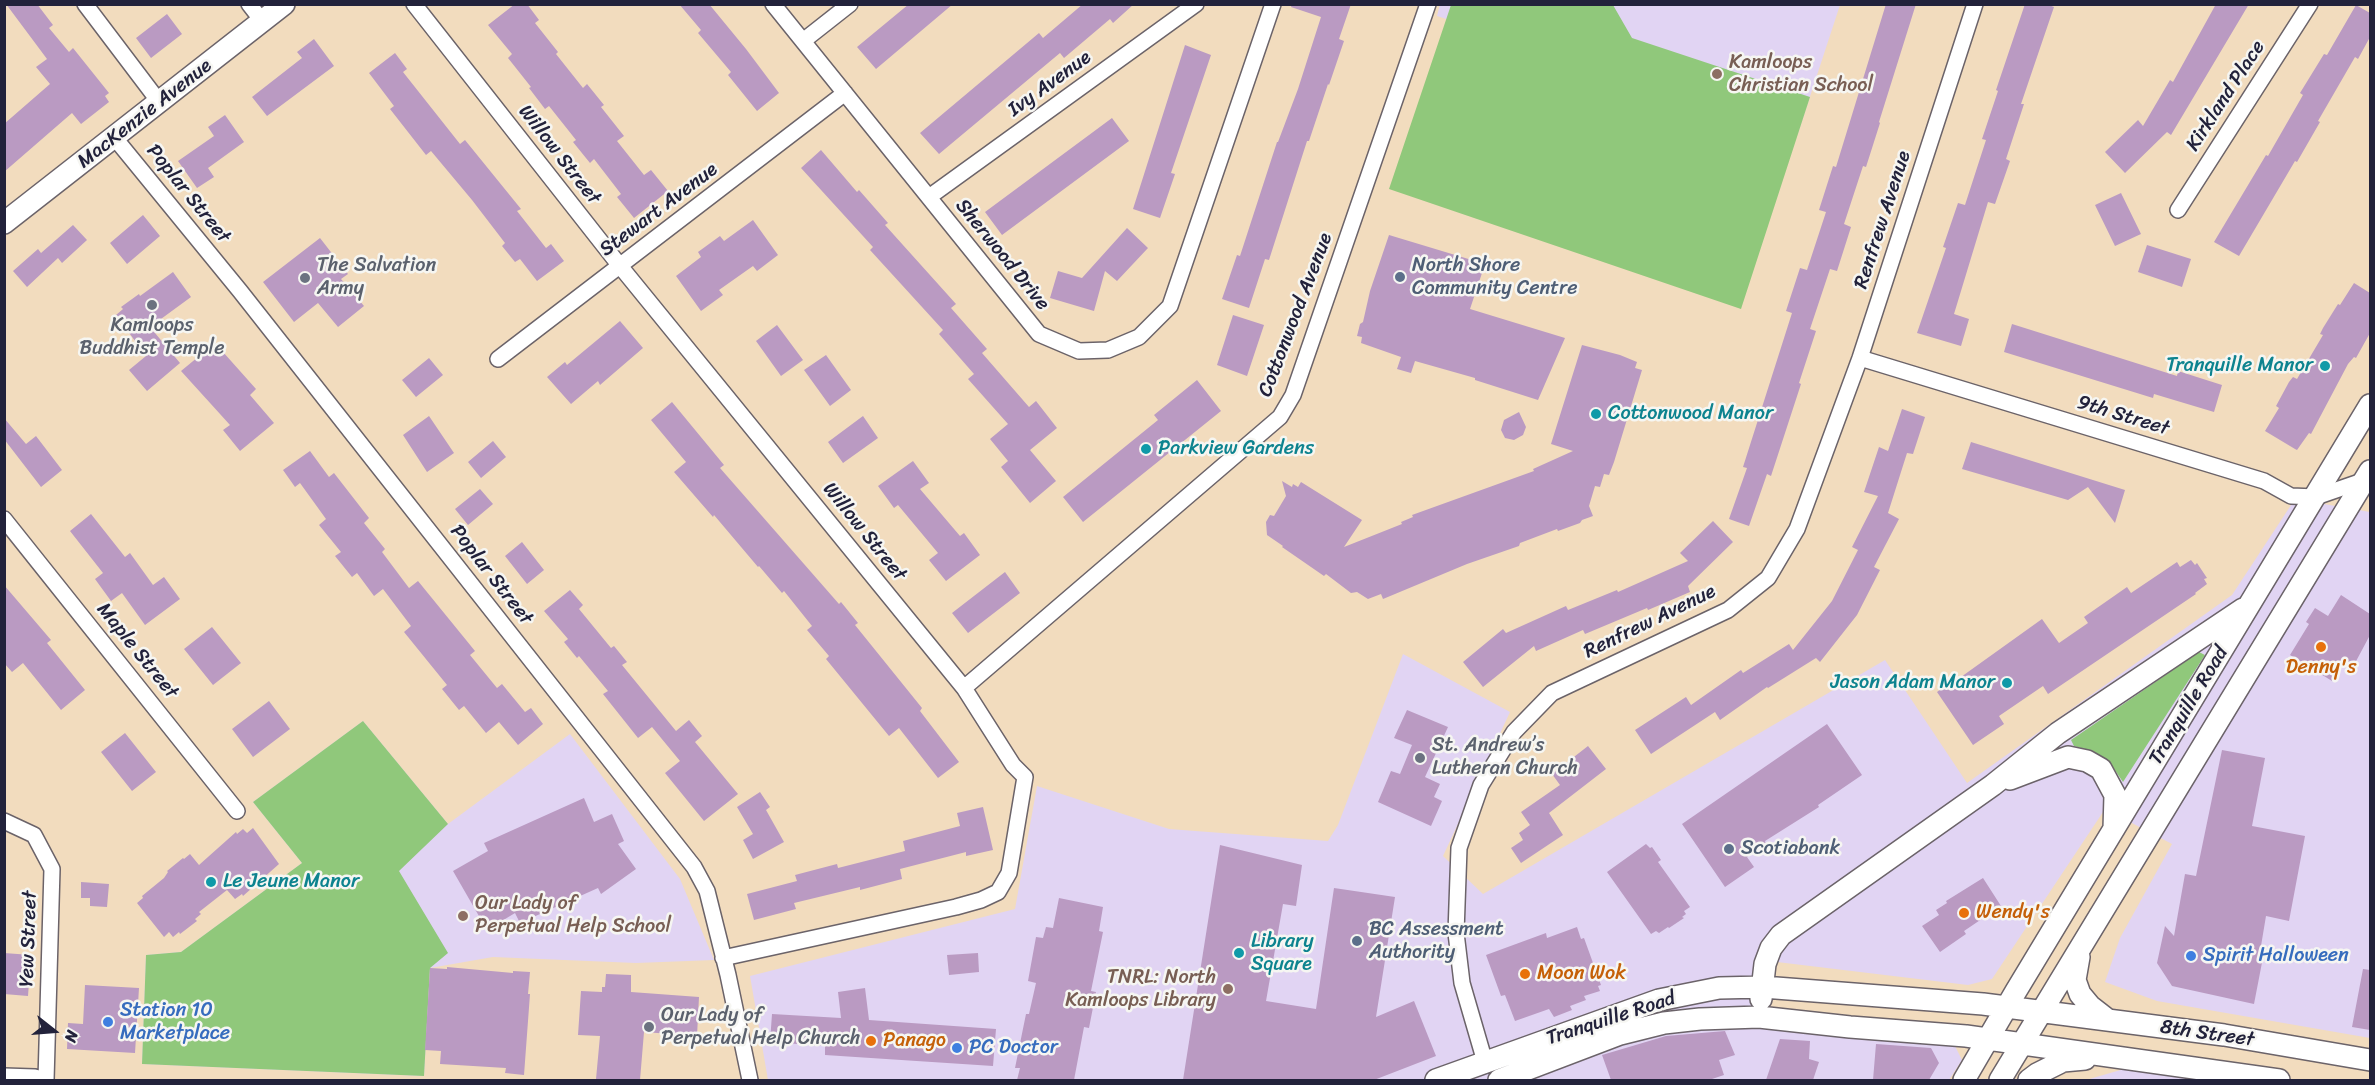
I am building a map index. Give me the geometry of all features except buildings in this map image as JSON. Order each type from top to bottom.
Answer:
[{"type":"main road","name":"MacKenzie Avenue","points":[[4,223],[284,4]]},
{"type":"main road","name":"Tranquille Road","points":[[2007,1006],[2370,405]]},
{"type":"main road","name":"Tranquille Road","points":[[2001,1080],[2369,477]]},
{"type":"main road","points":[[1759,1017],[1765,964],[1771,948],[1781,935],[1993,785],[2058,732],[2193,645],[2251,604]]},
{"type":"main road","points":[[1993,785],[2068,757],[2088,761],[2101,769],[2115,795],[2114,830]]},
{"type":"main road","points":[[2081,948],[2075,980],[2080,994],[2090,1006],[2108,1020]]},
{"type":"main road","name":"Tranquille Road","points":[[1436,1080],[1488,1071],[1659,1000],[1719,988],[1763,987],[2007,1006],[2042,1011]]},
{"type":"main road","points":[[1964,1080],[2007,1006]]},
{"type":"main road","name":"8th Street","points":[[2042,1011],[2224,1035],[2370,1060]]},
{"type":"main road","name":"Tranquille Road","points":[[1499,1080],[1620,1034],[1673,1022],[1759,1017],[1988,1039]]},
{"type":"main road","name":"8th Street","points":[[1988,1039],[2279,1080]]},
{"type":"main road","points":[[2029,1080],[2063,1061],[2121,1057]]},
{"type":"main road","points":[[4,1079],[35,1080]]},
{"type":"street","points":[[85,4],[160,103]]},
{"type":"street","points":[[249,4],[262,21]]},
{"type":"street","name":"Willow Street","points":[[414,4],[620,266],[964,688],[1013,765],[1025,777],[1009,873],[998,892],[981,900],[956,907],[723,958]]},
{"type":"street","name":"Sherwood Drive","points":[[773,4],[1039,334],[1079,351],[1108,350],[1140,338],[1170,306],[1273,4]]},
{"type":"street","points":[[803,41],[850,4]]},
{"type":"street","name":"Ivy Avenue","points":[[929,197],[1196,4]]},
{"type":"street","name":"Cottonwood Avenue","points":[[964,688],[1280,417],[1293,395],[1428,4]]},
{"type":"street","name":"Renfrew Avenue","points":[[1488,1071],[1462,983],[1456,933],[1459,848],[1480,785],[1514,732],[1552,693],[1728,610],[1767,578],[1797,530],[1860,358],[1976,4]]},
{"type":"street","name":"Kirkland Place","points":[[2178,210],[2310,4]]},
{"type":"street","name":"Stewart Avenue","points":[[498,359],[845,93]]},
{"type":"street","name":"Poplar Street","points":[[114,137],[247,301],[694,867],[707,891],[750,1080]]},
{"type":"street","name":"9th Street","points":[[1860,358],[2264,481],[2291,496],[2316,497],[2369,477]]},
{"type":"street","name":"Maple Street","points":[[4,519],[237,811]]},
{"type":"street","name":"Yew Street","points":[[4,821],[34,835],[52,869],[46,1080]]},
{"type":"shaded area","name":"Kamloops Christian School","points":[[1440,4],[1840,5],[1798,133],[1437,16]]},
{"type":"shaded area","points":[[2295,499],[2370,512],[2370,1038],[2157,1001],[2105,982],[2120,938],[2172,844],[2105,809],[1992,979],[1968,985],[1777,962],[1768,1025],[1954,1044],[1962,1060],[1949,1080],[768,1080],[750,976],[1015,909],[1037,786],[1169,829],[1328,841],[1338,825],[1403,654],[1510,712],[1443,856],[1483,894],[1885,660],[1967,783],[2232,595]]},
{"type":"shaded area","name":"Our Lady of Perpetual Help School","points":[[363,721],[448,824],[570,734],[680,879],[714,960],[636,963],[493,957],[430,968],[424,1076],[142,1064],[146,955],[181,952],[302,863],[253,802]]},
{"type":"shaded area","points":[[2124,1069],[2203,1080],[2086,1080]]},
{"type":"green space","points":[[1451,5],[1613,5],[1632,38],[1810,97],[1741,309],[1389,189]]},
{"type":"green space","points":[[2199,652],[2205,655],[2123,782],[2110,763],[2093,751],[2074,746],[2071,740]]},
{"type":"green space","name":"Our Lady of Perpetual Help School","points":[[363,721],[448,824],[399,871],[448,953],[430,968],[424,1076],[142,1064],[146,955],[181,952],[302,863],[253,802]]},
{"type":"place","name":"Kamloops Christian School","points":[[1717,74]]},
{"type":"place","name":"North Shore Community Centre","points":[[1400,277]]},
{"type":"place","name":"The Salvation Army","points":[[305,278]]},
{"type":"place","name":"Kamloops Buddhist Temple","points":[[152,305]]},
{"type":"place","name":"Tranquille Manor","points":[[2325,366]]},
{"type":"place","name":"Cottonwood Manor","points":[[1596,414]]},
{"type":"place","name":"Parkview Gardens","points":[[1146,449]]},
{"type":"place","name":"Denny's","points":[[2321,647]]},
{"type":"place","name":"Jason Adam Manor","points":[[2007,683]]},
{"type":"place","name":"St. Andrew’s Lutheran Church","points":[[1420,758]]},
{"type":"place","name":"Scotiabank","points":[[1729,849]]},
{"type":"place","name":"Le Jeune Manor","points":[[211,882]]},
{"type":"place","name":"Wendy's","points":[[1964,913]]},
{"type":"place","name":"Our Lady of Perpetual Help School","points":[[463,916]]},
{"type":"place","name":"BC Assessment Authority","points":[[1357,941]]},
{"type":"place","name":"Library Square","points":[[1239,953]]},
{"type":"place","name":"Spirit Halloween","points":[[2191,956]]},
{"type":"place","name":"Moon Wok","points":[[1525,974]]},
{"type":"place","name":"TNRL: North Kamloops Library","points":[[1228,989]]},
{"type":"place","name":"Station 10 Marketplace","points":[[108,1022]]},
{"type":"place","name":"Our Lady of Perpetual Help Church","points":[[649,1027]]},
{"type":"place","name":"Panago","points":[[871,1041]]},
{"type":"place","name":"PC Doctor","points":[[957,1048]]}]
